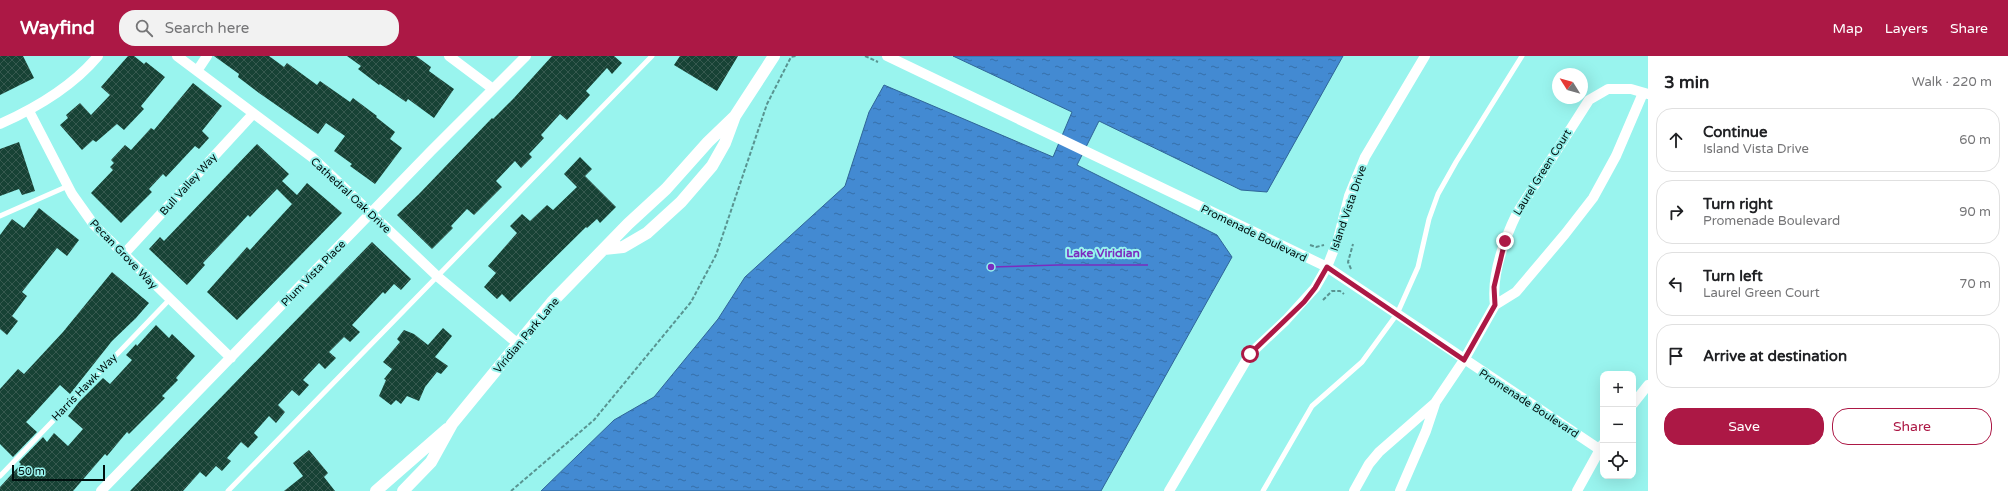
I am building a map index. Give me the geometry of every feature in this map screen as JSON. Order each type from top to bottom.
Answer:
[{"type":"street","points":[[0,124],[29,111],[58,92],[89,66],[98,56]]},
{"type":"street","name":"Cathedral Oak Drive","points":[[177,56],[312,158],[437,276],[517,343]]},
{"type":"street","points":[[197,71],[207,56]]},
{"type":"street","points":[[449,56],[493,90]]},
{"type":"street","name":"Plum Vista Place","points":[[101,491],[526,56]]},
{"type":"street","name":"Viridian Park Lane","points":[[403,491],[431,462],[452,424],[517,343],[562,291],[628,224],[666,189],[708,142],[734,116],[774,56]]},
{"type":"street","name":"Promenade Boulevard","points":[[887,56],[1327,267],[1464,360],[1600,446]]},
{"type":"street","name":"Island Vista Drive","points":[[1169,491],[1250,354],[1304,302],[1315,288],[1327,267],[1339,236],[1349,196],[1365,157],[1425,56]]},
{"type":"street","name":"Laurel Green Court","points":[[1435,403],[1464,360],[1495,305],[1516,292],[1593,198],[1616,156],[1646,93],[1631,89],[1608,89],[1593,97],[1581,111],[1516,213],[1510,226],[1494,287],[1495,305]]},
{"type":"street","name":"Pecan Grove Way","points":[[29,111],[68,186],[94,225],[230,358]]},
{"type":"street","name":"Bull Valley Way","points":[[124,254],[252,114]]},
{"type":"street","name":"Viridian Park Lane","points":[[604,249],[623,247],[647,233],[681,202],[712,166],[725,143],[734,116]]},
{"type":"street","points":[[1636,400],[1648,385]]},
{"type":"street","points":[[1354,491],[1369,464],[1379,452],[1435,403]]},
{"type":"street","points":[[1400,491],[1426,431],[1435,403]]},
{"type":"street","name":"Viridian Park Lane","points":[[376,491],[452,424]]},
{"type":"street","points":[[1577,491],[1600,449]]},
{"type":"lane","points":[[228,491],[652,56]]},
{"type":"lane","points":[[1262,491],[1312,406],[1362,362],[1397,314],[1418,267],[1429,219],[1438,194],[1456,162],[1522,56]]},
{"type":"lane","points":[[0,216],[68,186]]},
{"type":"lane","name":"Harris Hawk Way","points":[[0,476],[169,300]]},
{"type":"path","points":[[511,491],[594,420],[691,302],[716,255],[767,104],[792,57],[796,56]]},
{"type":"path","points":[[1310,245],[1321,246],[1328,242]]},
{"type":"path","points":[[1353,244],[1348,262],[1353,271]]},
{"type":"path","points":[[1323,300],[1332,291],[1340,291],[1344,294]]},
{"type":"water","points":[[953,56],[1343,56],[1267,192],[1241,190],[1099,121],[1077,165],[1217,235],[1232,257],[1101,491],[541,491],[614,420],[654,397],[718,319],[745,277],[845,186],[869,112],[884,85],[1053,157],[1072,112]]},
{"type":"building","points":[[0,56],[23,56],[34,78],[0,95]]},
{"type":"building","points":[[128,56],[134,56],[144,64],[146,62],[165,77],[141,106],[144,109],[124,130],[117,124],[96,142],[93,140],[82,150],[60,125],[68,118],[66,115],[80,103],[91,115],[110,95],[101,87]]},
{"type":"building","points":[[214,56],[269,56],[284,67],[287,63],[317,85],[320,81],[350,102],[353,98],[395,132],[390,139],[402,148],[375,184],[350,166],[352,164],[334,151],[345,136],[326,123],[318,134],[259,93],[238,77],[239,74]]},
{"type":"building","points":[[347,56],[416,56],[431,67],[429,71],[454,89],[434,118],[408,99],[406,102],[380,84],[379,85],[358,69],[361,66]]},
{"type":"building","points":[[552,56],[614,56],[622,63],[612,74],[607,68],[586,91],[590,95],[567,120],[560,114],[541,135],[544,138],[529,154],[532,157],[521,168],[515,161],[496,181],[502,187],[474,215],[467,209],[451,226],[453,228],[432,249],[397,215],[492,118],[493,119],[514,98]]},
{"type":"building","points":[[680,56],[738,56],[717,91],[674,65]]},
{"type":"building","points":[[193,83],[222,106],[202,131],[209,138],[199,149],[195,146],[166,177],[163,174],[149,189],[152,192],[121,223],[91,193],[113,170],[110,167],[114,163],[111,160],[125,145],[131,150],[151,128],[154,130]]},
{"type":"building","points":[[19,142],[35,191],[22,195],[19,189],[0,196],[0,149]]},
{"type":"building","points":[[257,144],[289,174],[282,181],[297,195],[307,183],[342,213],[237,320],[207,292],[247,247],[250,250],[292,204],[277,189],[250,217],[248,215],[203,263],[205,265],[187,285],[149,249],[160,237],[164,241]]},
{"type":"building","points":[[580,157],[592,169],[585,176],[616,207],[600,223],[597,219],[587,228],[586,227],[510,302],[502,294],[497,299],[484,287],[496,273],[488,266],[517,233],[510,226],[522,214],[530,221],[547,205],[553,210],[577,187],[564,174]]},
{"type":"building","points":[[39,208],[79,240],[67,256],[57,248],[22,292],[27,296],[12,316],[18,321],[7,335],[0,329],[0,235],[12,219],[24,228]]},
{"type":"building","points":[[372,242],[411,279],[401,290],[394,284],[385,294],[383,292],[352,325],[360,332],[350,342],[344,337],[329,352],[336,358],[325,369],[319,363],[303,380],[309,385],[299,396],[292,390],[278,405],[285,412],[276,423],[269,416],[254,433],[258,437],[248,448],[241,442],[227,458],[231,461],[222,471],[216,466],[206,477],[200,472],[183,491],[130,491]]},
{"type":"building","points":[[112,272],[149,303],[112,341],[70,394],[60,385],[26,422],[37,432],[13,457],[0,444],[0,389],[18,369],[24,374],[63,332]]},
{"type":"building","points":[[156,325],[169,338],[172,334],[195,356],[176,378],[178,380],[162,396],[165,398],[129,434],[127,432],[107,456],[105,454],[73,491],[0,491],[0,487],[21,464],[19,462],[43,437],[47,442],[54,433],[68,446],[83,429],[68,416],[79,402],[103,378],[110,384],[132,360],[126,355],[136,344],[137,346]]},
{"type":"building","points":[[443,328],[452,336],[435,357],[448,366],[441,374],[437,372],[425,387],[419,401],[407,396],[401,404],[396,400],[391,405],[379,396],[386,380],[384,379],[392,369],[383,362],[400,342],[397,339],[404,330],[414,334],[428,345]]},
{"type":"building","points":[[309,450],[328,473],[324,477],[335,491],[284,491],[303,476],[293,463]]},
{"type":"place","name":"Lake Viridian","points":[[991,267]]},
{"type":"route","points":[[1250,354],[1304,302],[1315,288],[1327,267],[1464,360],[1495,305],[1493,294],[1494,287],[1505,241]]}]
